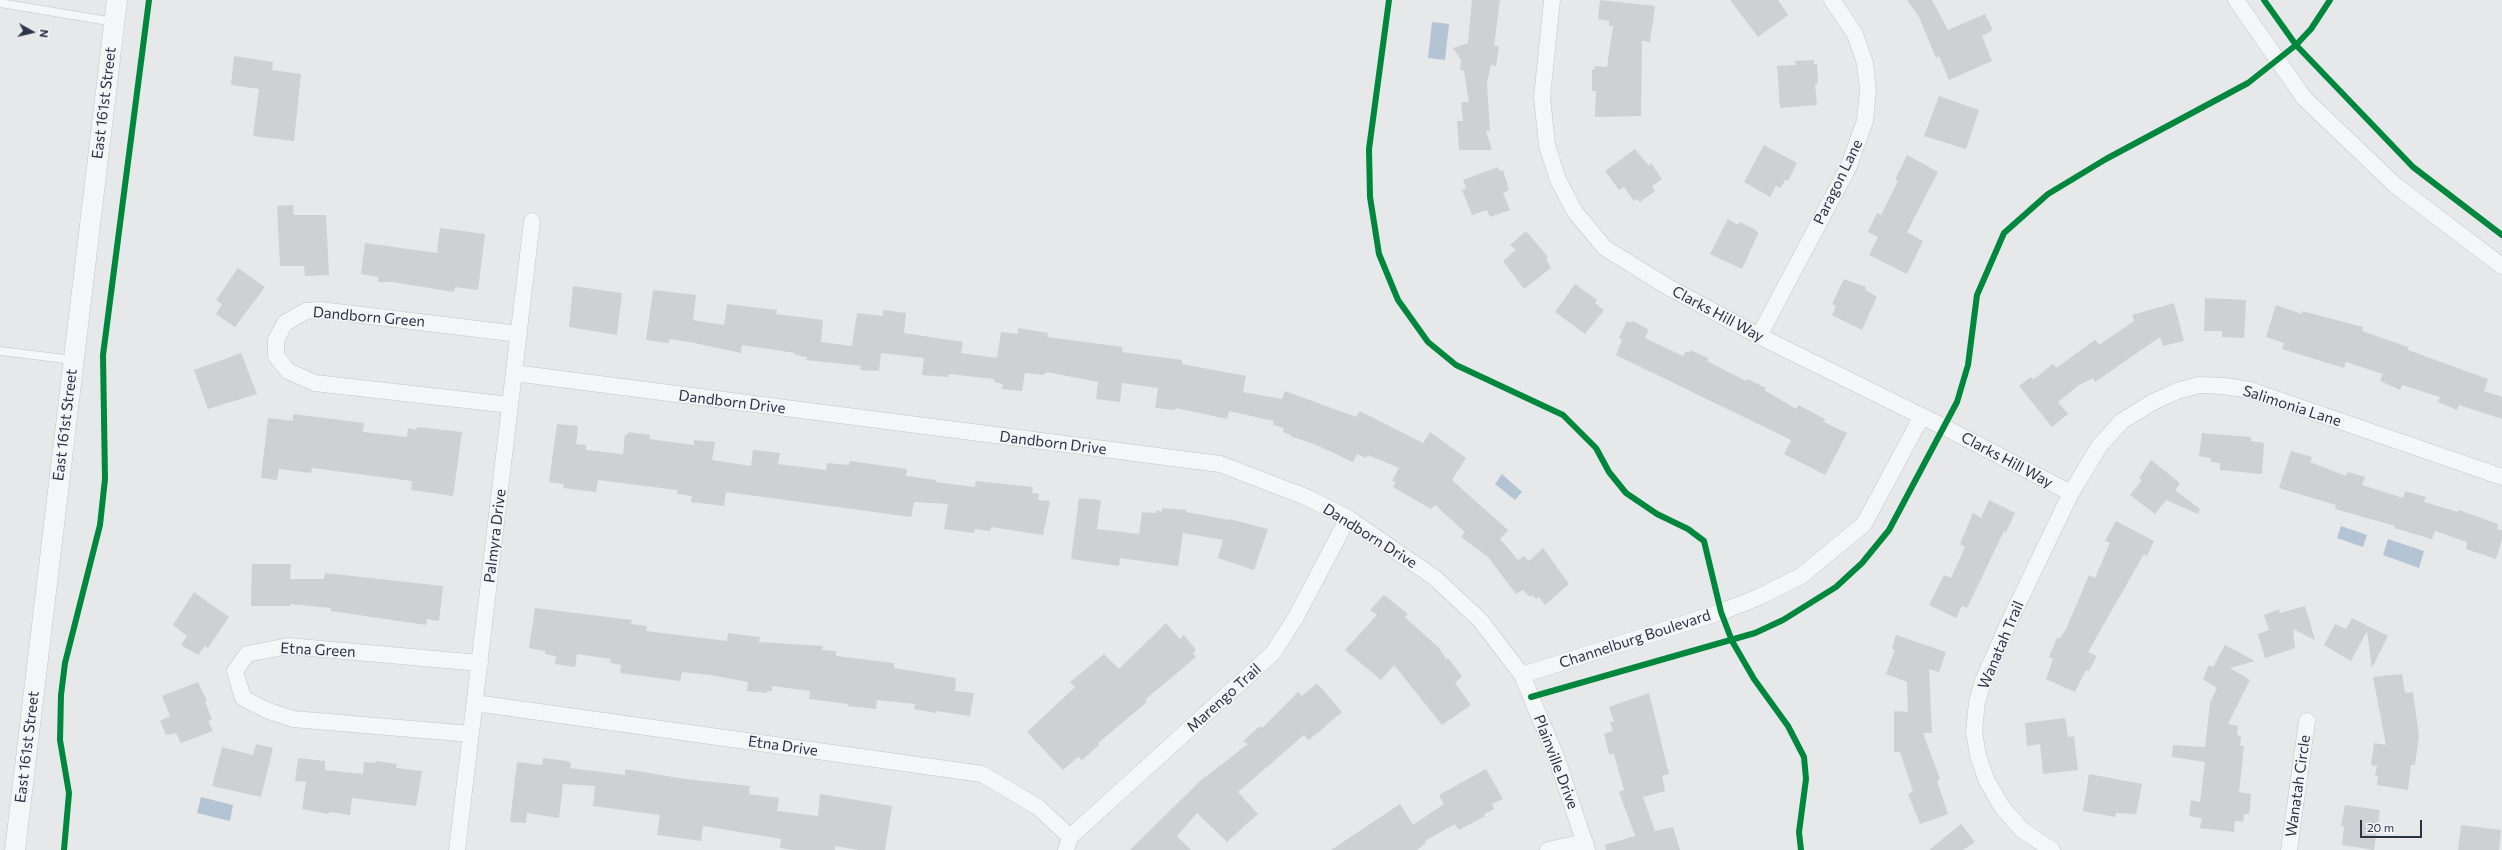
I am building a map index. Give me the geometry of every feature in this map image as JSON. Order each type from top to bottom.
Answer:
[{"type":"street","name":"East 161st Street","points":[[15,850],[117,0]]},
{"type":"street","name":"Clarks Hill Way","points":[[1552,0],[1544,71],[1543,121],[1547,145],[1558,180],[1575,212],[1604,248],[1668,287],[1759,336],[1922,416],[2071,493]]},
{"type":"street","name":"Paragon Lane","points":[[1759,336],[1848,168],[1865,121],[1868,90],[1865,63],[1855,34],[1832,0]]},
{"type":"street","points":[[2236,0],[2304,98],[2394,185],[2502,266]]},
{"type":"street","name":"Palmyra Drive","points":[[457,850],[532,221]]},
{"type":"street","name":"Dandborn Green","points":[[510,405],[315,383],[288,371],[276,356],[276,340],[285,323],[306,311],[320,310],[519,334]]},
{"type":"street","name":"Dandborn Drive","points":[[514,373],[1220,464],[1306,497],[1348,518],[1435,578],[1480,620],[1522,675]]},
{"type":"street","name":"Salimonia Lane","points":[[2071,493],[2100,446],[2122,421],[2153,402],[2177,391],[2199,385],[2250,390],[2502,477]]},
{"type":"street","name":"Channelburg Boulevard","points":[[1522,675],[1721,612],[1759,597],[1801,576],[1864,524],[1922,416]]},
{"type":"street","name":"Wanatah Trail","points":[[2052,850],[2022,830],[2002,807],[1987,781],[1978,756],[1974,731],[1978,702],[1983,681],[2071,493]]},
{"type":"street","name":"Marengo Trail","points":[[1068,844],[1273,653],[1296,617],[1348,518]]},
{"type":"street","name":"Etna Green","points":[[471,734],[293,719],[266,710],[243,698],[235,671],[246,654],[288,646],[480,663]]},
{"type":"street","name":"Plainville Drive","points":[[1522,675],[1557,759],[1586,846]]},
{"type":"street","name":"Etna Drive","points":[[475,703],[982,774],[1038,807],[1068,844]]},
{"type":"street","name":"Wanatah Circle","points":[[2289,850],[2307,721]]},
{"type":"street","points":[[1548,850],[1586,846]]},
{"type":"lane","points":[[0,3],[114,22]]},
{"type":"lane","points":[[0,351],[73,360]]},
{"type":"water","points":[[1432,22],[1449,24],[1445,60],[1428,58]]},
{"type":"water","points":[[1502,474],[1522,492],[1515,500],[1495,484]]},
{"type":"water","points":[[2341,526],[2367,535],[2363,547],[2337,538]]},
{"type":"water","points":[[2388,539],[2424,551],[2419,568],[2383,555]]},
{"type":"water","points":[[201,797],[233,805],[230,821],[197,813]]},
{"type":"building","points":[[1472,0],[1500,0],[1494,46],[1499,46],[1496,66],[1491,65],[1487,83],[1490,131],[1486,131],[1492,150],[1459,150],[1457,121],[1463,121],[1461,102],[1469,102],[1464,71],[1460,70],[1461,60],[1453,48],[1468,43]]},
{"type":"building","points":[[1600,0],[1655,6],[1650,42],[1642,41],[1641,116],[1595,117],[1596,91],[1592,91],[1592,69],[1595,70],[1594,66],[1607,67],[1613,26],[1609,26],[1609,21],[1598,19]]},
{"type":"building","points":[[1730,0],[1778,0],[1788,15],[1758,37]]},
{"type":"building","points":[[1907,0],[1932,0],[1948,30],[1985,14],[1993,30],[1982,36],[1992,61],[1949,80],[1939,56],[1936,58],[1919,17]]},
{"type":"building","points":[[234,56],[273,62],[272,70],[301,74],[294,141],[253,136],[259,89],[231,85]]},
{"type":"building","points":[[1814,60],[1814,64],[1817,64],[1818,83],[1815,84],[1817,105],[1780,108],[1777,66],[1796,65],[1795,61]]},
{"type":"building","points":[[1939,96],[1979,110],[1966,149],[1924,136]]},
{"type":"building","points":[[1764,145],[1797,163],[1788,181],[1785,180],[1781,188],[1776,186],[1770,197],[1744,182]]},
{"type":"building","points":[[1635,149],[1649,166],[1651,163],[1662,179],[1652,186],[1655,191],[1640,202],[1637,199],[1634,201],[1624,187],[1619,190],[1605,171]]},
{"type":"building","points":[[1907,155],[1938,172],[1907,232],[1923,241],[1907,274],[1869,255],[1878,237],[1868,232],[1877,213],[1881,215],[1898,181],[1895,180]]},
{"type":"building","points":[[1498,167],[1499,171],[1503,170],[1509,190],[1503,193],[1510,210],[1490,217],[1487,210],[1472,215],[1462,190],[1466,188],[1463,180]]},
{"type":"building","points":[[293,205],[294,215],[326,215],[329,275],[305,276],[304,266],[280,266],[277,206]]},
{"type":"building","points":[[1728,219],[1738,225],[1740,222],[1756,230],[1758,234],[1742,269],[1710,254]]},
{"type":"building","points":[[440,228],[485,234],[478,290],[455,287],[454,292],[393,282],[378,282],[378,277],[361,274],[365,243],[437,253]]},
{"type":"building","points":[[1526,231],[1548,257],[1546,259],[1551,268],[1524,289],[1503,261],[1516,250],[1510,245]]},
{"type":"building","points":[[238,268],[265,287],[235,327],[216,314],[222,304],[216,300]]},
{"type":"building","points":[[1844,279],[1866,287],[1865,290],[1877,297],[1862,330],[1832,315],[1836,306],[1832,304]]},
{"type":"building","points":[[1575,284],[1597,300],[1595,303],[1604,310],[1585,334],[1555,312]]},
{"type":"building","points":[[573,286],[622,293],[617,335],[569,327]]},
{"type":"building","points":[[653,290],[696,295],[693,320],[724,325],[727,304],[777,310],[776,314],[823,320],[821,342],[852,346],[857,313],[883,316],[883,310],[906,313],[904,333],[963,342],[961,353],[997,358],[1001,332],[1018,334],[1018,328],[1048,333],[1047,337],[1123,347],[1122,352],[1182,360],[1182,364],[1246,376],[1243,392],[1282,399],[1285,391],[1356,417],[1360,411],[1423,443],[1430,432],[1466,458],[1452,480],[1508,530],[1500,539],[1518,560],[1524,556],[1529,561],[1543,548],[1569,584],[1545,605],[1539,597],[1536,599],[1532,595],[1530,597],[1523,590],[1516,594],[1488,557],[1461,537],[1465,532],[1435,505],[1431,509],[1393,487],[1396,482],[1392,481],[1399,468],[1368,455],[1366,458],[1357,454],[1353,462],[1314,444],[1290,436],[1291,435],[1283,432],[1284,428],[1273,425],[1274,421],[1229,411],[1227,419],[1176,408],[1175,410],[1155,408],[1158,388],[1122,383],[1120,402],[1096,399],[1098,382],[1047,372],[1043,375],[1025,373],[1022,391],[1002,389],[1003,384],[994,382],[994,379],[949,374],[948,377],[922,375],[924,358],[881,353],[879,371],[860,370],[861,366],[806,360],[807,357],[795,355],[795,353],[742,345],[741,353],[669,339],[669,343],[646,340]]},
{"type":"building","points":[[2205,298],[2246,300],[2244,338],[2222,337],[2222,331],[2204,331]]},
{"type":"building","points":[[2174,303],[2184,341],[2163,346],[2160,337],[2095,382],[2093,378],[2079,385],[2058,402],[2068,414],[2052,427],[2019,386],[2031,377],[2033,380],[2053,364],[2056,368],[2095,340],[2099,345],[2134,321],[2132,315]]},
{"type":"building","points":[[2276,305],[2302,314],[2302,311],[2363,327],[2362,331],[2408,347],[2408,350],[2488,379],[2484,391],[2502,397],[2502,419],[2459,405],[2457,410],[2438,402],[2440,397],[2402,385],[2400,390],[2380,381],[2383,374],[2346,362],[2344,368],[2282,349],[2284,343],[2266,337]]},
{"type":"building","points":[[1627,321],[1631,323],[1633,321],[1649,330],[1645,338],[1683,356],[1686,351],[1689,353],[1690,350],[1708,358],[1707,361],[1746,381],[1747,379],[1766,388],[1764,390],[1796,409],[1798,405],[1825,419],[1824,422],[1847,433],[1825,475],[1784,454],[1791,440],[1616,355],[1622,340],[1619,338]]},
{"type":"building","points":[[241,353],[257,394],[208,409],[194,370]]},
{"type":"building","points":[[293,414],[364,423],[363,432],[407,437],[408,428],[416,430],[417,427],[462,432],[453,496],[411,490],[412,481],[312,468],[311,473],[279,469],[277,480],[261,478],[268,418],[293,421]]},
{"type":"building","points":[[557,424],[578,426],[576,444],[586,445],[586,450],[623,454],[625,434],[628,435],[628,432],[650,435],[649,439],[694,445],[694,440],[715,442],[712,460],[751,466],[753,450],[780,453],[778,464],[826,470],[827,463],[849,465],[850,461],[907,469],[906,476],[936,480],[935,482],[975,487],[976,481],[1033,487],[1032,493],[1039,494],[1038,500],[1050,501],[1043,535],[991,527],[990,531],[975,529],[974,533],[944,529],[948,504],[914,502],[911,517],[726,492],[724,506],[691,502],[692,496],[677,494],[677,490],[598,480],[596,492],[563,488],[564,484],[549,482]]},
{"type":"building","points":[[2202,433],[2251,437],[2251,441],[2264,443],[2262,474],[2220,470],[2220,463],[2211,462],[2211,458],[2199,456]]},
{"type":"building","points":[[2291,451],[2312,457],[2310,462],[2346,476],[2348,472],[2365,477],[2362,485],[2403,498],[2405,491],[2426,497],[2424,502],[2458,512],[2459,510],[2498,524],[2497,529],[2502,530],[2502,539],[2496,559],[2466,549],[2467,542],[2435,531],[2432,539],[2394,528],[2395,526],[2335,509],[2336,505],[2279,488]]},
{"type":"building","points":[[2151,460],[2180,483],[2175,490],[2200,509],[2198,514],[2166,500],[2155,514],[2130,495],[2142,480],[2139,478]]},
{"type":"building","points":[[1079,498],[1101,500],[1097,529],[1139,534],[1142,512],[1156,513],[1156,510],[1162,512],[1162,508],[1186,510],[1186,512],[1229,519],[1268,529],[1254,570],[1218,558],[1223,540],[1183,533],[1178,566],[1120,558],[1119,566],[1071,559]]},
{"type":"building","points":[[1989,500],[2015,513],[2006,532],[2004,531],[1967,608],[1962,606],[1956,618],[1929,605],[1944,575],[1951,578],[1965,547],[1960,544],[1973,513],[1981,518]]},
{"type":"building","points":[[2116,521],[2154,541],[2147,556],[2144,554],[2088,652],[2097,656],[2089,671],[2086,670],[2075,692],[2046,679],[2053,659],[2049,657],[2057,638],[2060,638],[2066,629],[2089,575],[2095,578],[2110,543],[2105,541]]},
{"type":"building","points":[[252,564],[291,564],[290,579],[324,579],[325,573],[443,586],[439,621],[427,619],[426,625],[331,611],[331,608],[290,604],[290,606],[251,606]]},
{"type":"building","points":[[194,592],[229,617],[208,648],[205,646],[198,655],[181,645],[187,636],[173,625]]},
{"type":"building","points":[[1384,595],[1408,614],[1405,617],[1439,648],[1446,659],[1448,658],[1462,676],[1455,683],[1471,705],[1442,725],[1394,665],[1381,680],[1345,650],[1377,615],[1370,610]]},
{"type":"building","points":[[2305,606],[2315,640],[2293,629],[2295,648],[2265,658],[2258,634],[2269,630],[2264,615],[2279,609],[2280,613]]},
{"type":"building","points":[[535,608],[632,620],[631,624],[647,626],[646,631],[727,641],[728,633],[760,637],[759,642],[823,646],[822,650],[836,651],[836,656],[894,663],[894,668],[956,678],[955,691],[974,693],[970,716],[936,711],[936,713],[914,709],[915,704],[877,700],[876,709],[848,706],[848,704],[809,699],[810,691],[772,686],[772,691],[767,691],[767,693],[747,691],[748,682],[710,675],[682,672],[680,681],[620,673],[621,665],[610,663],[611,659],[577,654],[575,667],[555,664],[556,656],[545,654],[545,651],[529,648]]},
{"type":"building","points":[[2352,618],[2388,636],[2372,668],[2367,631],[2351,661],[2324,645],[2335,624],[2346,629]]},
{"type":"building","points":[[1166,623],[1180,639],[1184,635],[1196,650],[1193,653],[1196,657],[1145,700],[1147,702],[1098,743],[1099,745],[1082,760],[1078,757],[1063,770],[1027,732],[1075,687],[1070,682],[1104,654],[1119,669]]},
{"type":"building","points":[[1896,635],[1946,652],[1939,672],[1929,669],[1932,733],[1923,733],[1940,779],[1937,781],[1948,814],[1920,824],[1908,794],[1913,791],[1900,752],[1894,752],[1894,711],[1908,712],[1907,682],[1886,674],[1895,650],[1892,649]]},
{"type":"building","points":[[2225,645],[2255,661],[2230,668],[2250,680],[2228,724],[2238,726],[2237,735],[2241,736],[2240,746],[2244,746],[2239,792],[2251,794],[2249,814],[2244,814],[2243,822],[2235,821],[2234,832],[2200,828],[2202,818],[2189,816],[2191,800],[2200,802],[2205,762],[2172,757],[2173,745],[2205,747],[2210,703],[2217,688],[2203,679],[2209,665],[2213,667]]},
{"type":"building","points":[[2402,674],[2405,693],[2413,692],[2419,736],[2415,765],[2411,765],[2408,790],[2377,785],[2378,776],[2375,776],[2377,766],[2371,765],[2374,743],[2386,745],[2373,677]]},
{"type":"building","points":[[198,682],[207,701],[205,701],[212,720],[208,721],[213,731],[181,743],[176,733],[166,735],[160,721],[170,716],[162,696]]},
{"type":"building","points":[[1317,683],[1342,712],[1309,740],[1304,735],[1238,792],[1258,814],[1227,842],[1197,813],[1177,836],[1191,850],[1130,850],[1200,781],[1248,744],[1243,741],[1260,726],[1262,728],[1298,692],[1302,696]]},
{"type":"building","points":[[1649,693],[1669,774],[1662,776],[1665,791],[1643,797],[1655,831],[1673,827],[1680,850],[1606,850],[1605,845],[1635,836],[1619,792],[1624,790],[1614,754],[1609,754],[1604,734],[1613,731],[1610,722],[1614,721],[1609,707]]},
{"type":"building","points":[[2065,718],[2068,737],[2074,736],[2078,770],[2043,774],[2040,744],[2027,746],[2025,723]]},
{"type":"building","points":[[256,744],[273,748],[261,797],[212,786],[222,747],[253,755]]},
{"type":"building","points":[[298,758],[325,761],[325,770],[363,774],[364,762],[376,763],[376,761],[397,764],[396,768],[422,771],[416,806],[352,798],[350,815],[329,812],[328,814],[302,809],[306,782],[295,781]]},
{"type":"building","points":[[543,758],[567,761],[571,763],[570,768],[625,775],[625,769],[685,779],[750,786],[749,794],[779,798],[777,811],[818,816],[820,794],[892,806],[885,850],[858,850],[835,846],[835,850],[793,850],[780,848],[781,839],[703,826],[701,841],[657,835],[660,815],[593,806],[595,786],[563,784],[559,818],[527,813],[526,823],[510,822],[517,762],[542,765]]},
{"type":"building","points":[[1486,769],[1503,799],[1492,804],[1494,809],[1484,814],[1485,816],[1459,830],[1455,824],[1425,841],[1426,843],[1417,850],[1331,850],[1400,804],[1413,825],[1444,804],[1439,795]]},
{"type":"building","points":[[2089,774],[2142,784],[2136,814],[2116,813],[2115,817],[2083,811]]},
{"type":"building","points":[[2345,805],[2380,810],[2374,850],[2342,845],[2344,826],[2341,826]]},
{"type":"building","points":[[1961,824],[1975,842],[1963,850],[1929,850]]},
{"type":"building","points":[[2461,825],[2501,830],[2499,850],[2458,850]]},
{"type":"cycle path","points":[[64,850],[69,793],[60,740],[61,695],[65,663],[100,525],[105,479],[103,355],[149,0]]},
{"type":"cycle path","points":[[1389,0],[1369,149],[1370,197],[1379,254],[1398,300],[1428,342],[1456,365],[1563,415],[1596,448],[1609,472],[1626,493],[1657,514],[1688,529],[1704,541],[1721,612],[1732,641],[1754,679],[1788,726],[1804,757],[1806,779],[1799,832],[1801,850]]},
{"type":"cycle path","points":[[2264,0],[2296,45],[2413,167],[2502,235]]},
{"type":"cycle path","points":[[1531,697],[1755,633],[1783,620],[1836,587],[1862,563],[1889,530],[1957,402],[1968,365],[1977,295],[2004,233],[2048,194],[2106,159],[2248,83],[2296,45],[2311,29],[2330,0]]}]
